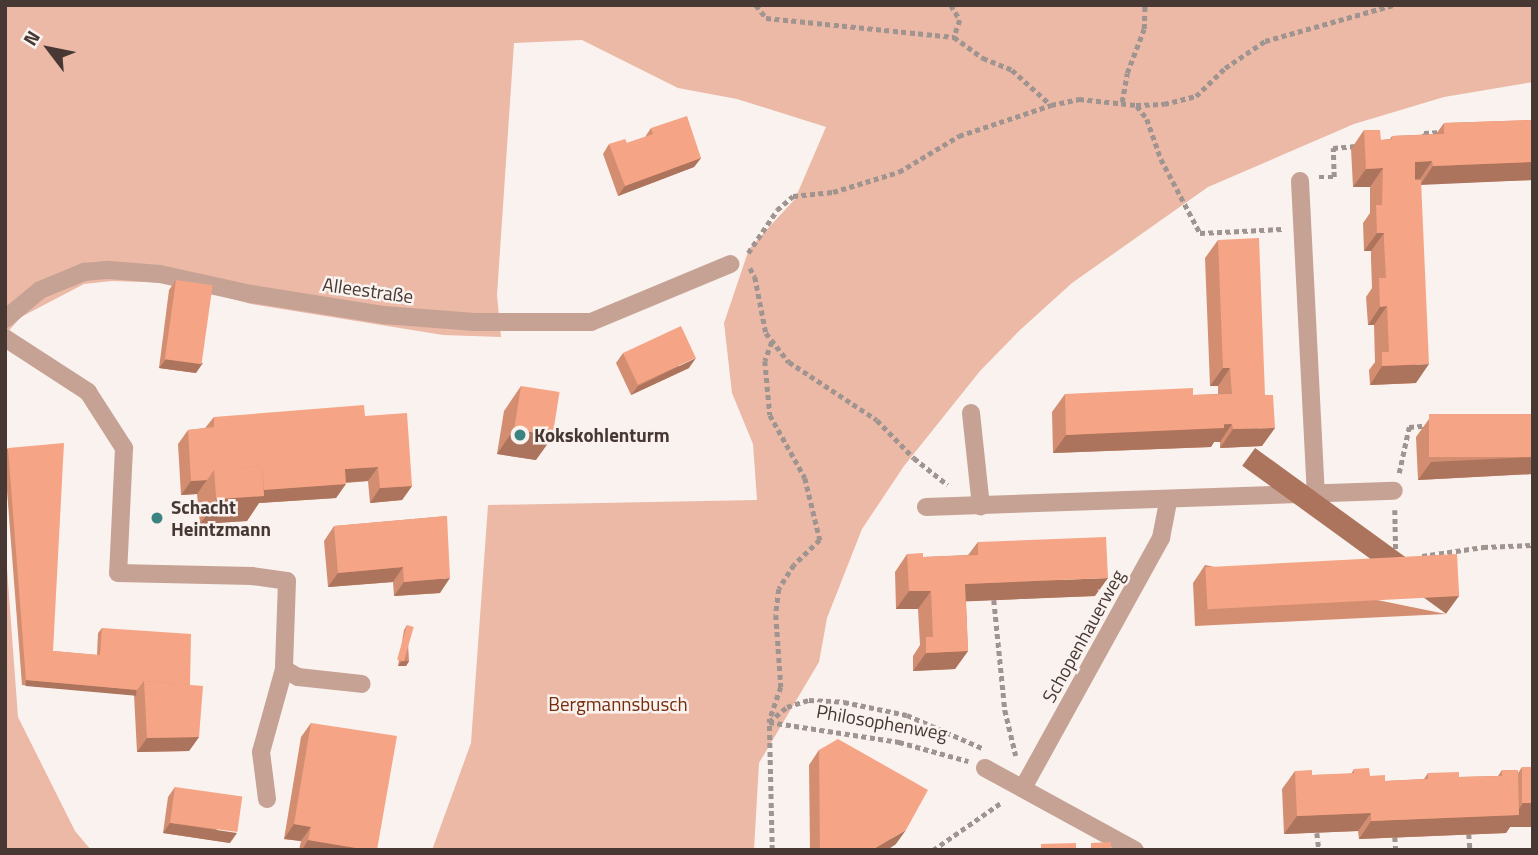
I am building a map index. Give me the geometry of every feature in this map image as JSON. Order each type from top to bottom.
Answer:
[{"type":"street","points":[[1304,179],[1316,493]]},
{"type":"street","name":"Alleestraße","points":[[5,319],[40,290],[84,272],[109,270],[160,274],[251,294],[384,315],[475,323],[591,322],[730,264]]},
{"type":"street","points":[[5,338],[88,392],[124,448],[118,573],[251,576],[287,581],[284,668],[261,752],[267,799]]},
{"type":"street","points":[[971,413],[973,506]]},
{"type":"street","points":[[926,507],[1168,501],[1394,491]]},
{"type":"street","name":"Schopenhauerweg","points":[[1023,788],[1161,538],[1168,501]]},
{"type":"street","points":[[284,668],[298,677],[362,684]]},
{"type":"street","points":[[988,760],[1023,788],[1135,850]]},
{"type":"path","points":[[756,5],[766,18],[954,37],[983,58],[1013,70],[1051,105]]},
{"type":"path","points":[[951,5],[960,20],[954,37]]},
{"type":"path","points":[[1122,102],[1127,74],[1144,29],[1145,5]]},
{"type":"path","points":[[973,506],[960,492],[914,458],[877,420],[789,362],[772,342],[761,318],[755,277],[750,267],[742,263],[777,210],[793,197],[833,192],[899,173],[959,136],[1051,105],[1079,99],[1136,105],[1164,104],[1196,96],[1225,68],[1265,41],[1393,5]]},
{"type":"path","points":[[1136,105],[1147,119],[1161,159],[1200,233],[1304,227]]},
{"type":"path","points":[[1425,140],[1424,133],[1444,131]]},
{"type":"path","points":[[1304,179],[1334,177],[1333,148],[1359,146]]},
{"type":"path","points":[[772,342],[765,361],[771,415],[805,478],[820,541],[794,565],[779,589],[776,615],[781,687],[769,722],[772,850]]},
{"type":"path","points":[[1408,558],[1395,559],[1394,491],[1409,427],[1433,425]]},
{"type":"path","points":[[1420,556],[1483,547],[1533,545]]},
{"type":"path","points":[[933,850],[1023,788],[1005,710],[994,600]]},
{"type":"path","points":[[769,722],[787,707],[808,700],[854,703],[907,715],[988,760]]},
{"type":"path","name":"Philosophenweg","points":[[769,722],[899,742],[960,757],[988,760]]},
{"type":"path","points":[[1317,833],[1319,850]]},
{"type":"path","points":[[1469,834],[1470,850]]},
{"type":"path","points":[[1395,837],[1396,850]]},
{"type":"green space","name":"Bergmannsbusch","points":[[5,5],[1533,5],[1533,82],[1444,97],[1354,124],[1208,187],[1072,283],[1020,330],[980,371],[904,466],[862,529],[827,618],[819,662],[759,763],[754,850],[432,850],[471,743],[488,505],[757,500],[753,444],[732,393],[724,323],[749,249],[795,199],[826,127],[737,99],[678,88],[582,40],[514,43],[497,295],[501,337],[443,335],[251,304],[173,283],[112,281],[84,284],[21,317],[5,335]]},
{"type":"green space","points":[[5,541],[18,717],[75,831],[91,850],[5,850]]},
{"type":"building","points":[[687,116],[701,158],[625,186],[609,144],[625,139],[627,143],[653,134],[651,128]]},
{"type":"building","points":[[1533,120],[1533,162],[1433,166],[1432,161],[1415,162],[1415,180],[1421,180],[1429,364],[1382,366],[1382,352],[1389,352],[1387,306],[1380,307],[1379,278],[1386,278],[1384,233],[1377,233],[1376,205],[1382,205],[1383,168],[1366,169],[1364,130],[1380,130],[1381,140],[1392,139],[1392,136],[1444,134],[1444,123]]},
{"type":"building","points":[[1259,238],[1265,395],[1273,395],[1275,428],[1233,429],[1232,424],[1224,424],[1224,428],[1066,435],[1065,394],[1193,388],[1193,395],[1232,394],[1230,368],[1223,368],[1218,240]]},
{"type":"building","points":[[176,280],[213,285],[202,364],[165,359]]},
{"type":"building","points":[[681,326],[696,358],[638,385],[623,353]]},
{"type":"building","points":[[521,386],[560,392],[553,436],[514,429]]},
{"type":"building","points":[[364,405],[365,416],[407,413],[412,486],[380,488],[378,467],[345,469],[346,484],[264,490],[262,466],[214,470],[207,480],[191,481],[188,430],[214,427],[214,417]]},
{"type":"building","points":[[1429,414],[1533,414],[1533,457],[1429,457]]},
{"type":"building","points":[[64,443],[53,651],[100,655],[102,628],[191,634],[190,685],[144,681],[137,690],[26,680],[8,448]]},
{"type":"building","points":[[262,466],[264,496],[216,499],[214,469]]},
{"type":"building","points":[[447,516],[450,578],[404,582],[403,567],[338,573],[334,526]]},
{"type":"building","points":[[1106,537],[1108,578],[965,584],[968,651],[926,653],[926,637],[933,637],[931,591],[909,591],[907,554],[923,553],[923,557],[978,555],[978,542]]},
{"type":"building","points":[[1457,554],[1459,596],[1208,609],[1205,567]]},
{"type":"building","points":[[407,625],[414,627],[404,662],[397,660]]},
{"type":"building","points":[[144,681],[203,686],[199,737],[147,738]]},
{"type":"building","points":[[311,723],[397,736],[377,850],[308,840],[311,827],[294,824]]},
{"type":"building","points":[[838,739],[928,790],[906,830],[872,850],[820,850],[819,750]]},
{"type":"building","points":[[1522,767],[1533,767],[1533,803],[1522,803]]},
{"type":"building","points":[[1369,768],[1370,776],[1385,775],[1385,781],[1428,779],[1428,773],[1459,772],[1459,777],[1502,776],[1502,770],[1518,770],[1519,815],[1371,821],[1371,813],[1297,816],[1295,771],[1312,770],[1312,775],[1354,773],[1354,769]]},
{"type":"building","points":[[175,787],[242,796],[237,832],[170,823]]},
{"type":"building","points":[[1111,842],[1111,850],[1041,850],[1041,844],[1076,843],[1076,848],[1091,848],[1091,843]]},
{"type":"place","name":"Kokskohlenturm","points":[[520,435]]},
{"type":"place","name":"Schacht Heintzmann","points":[[157,518]]}]
